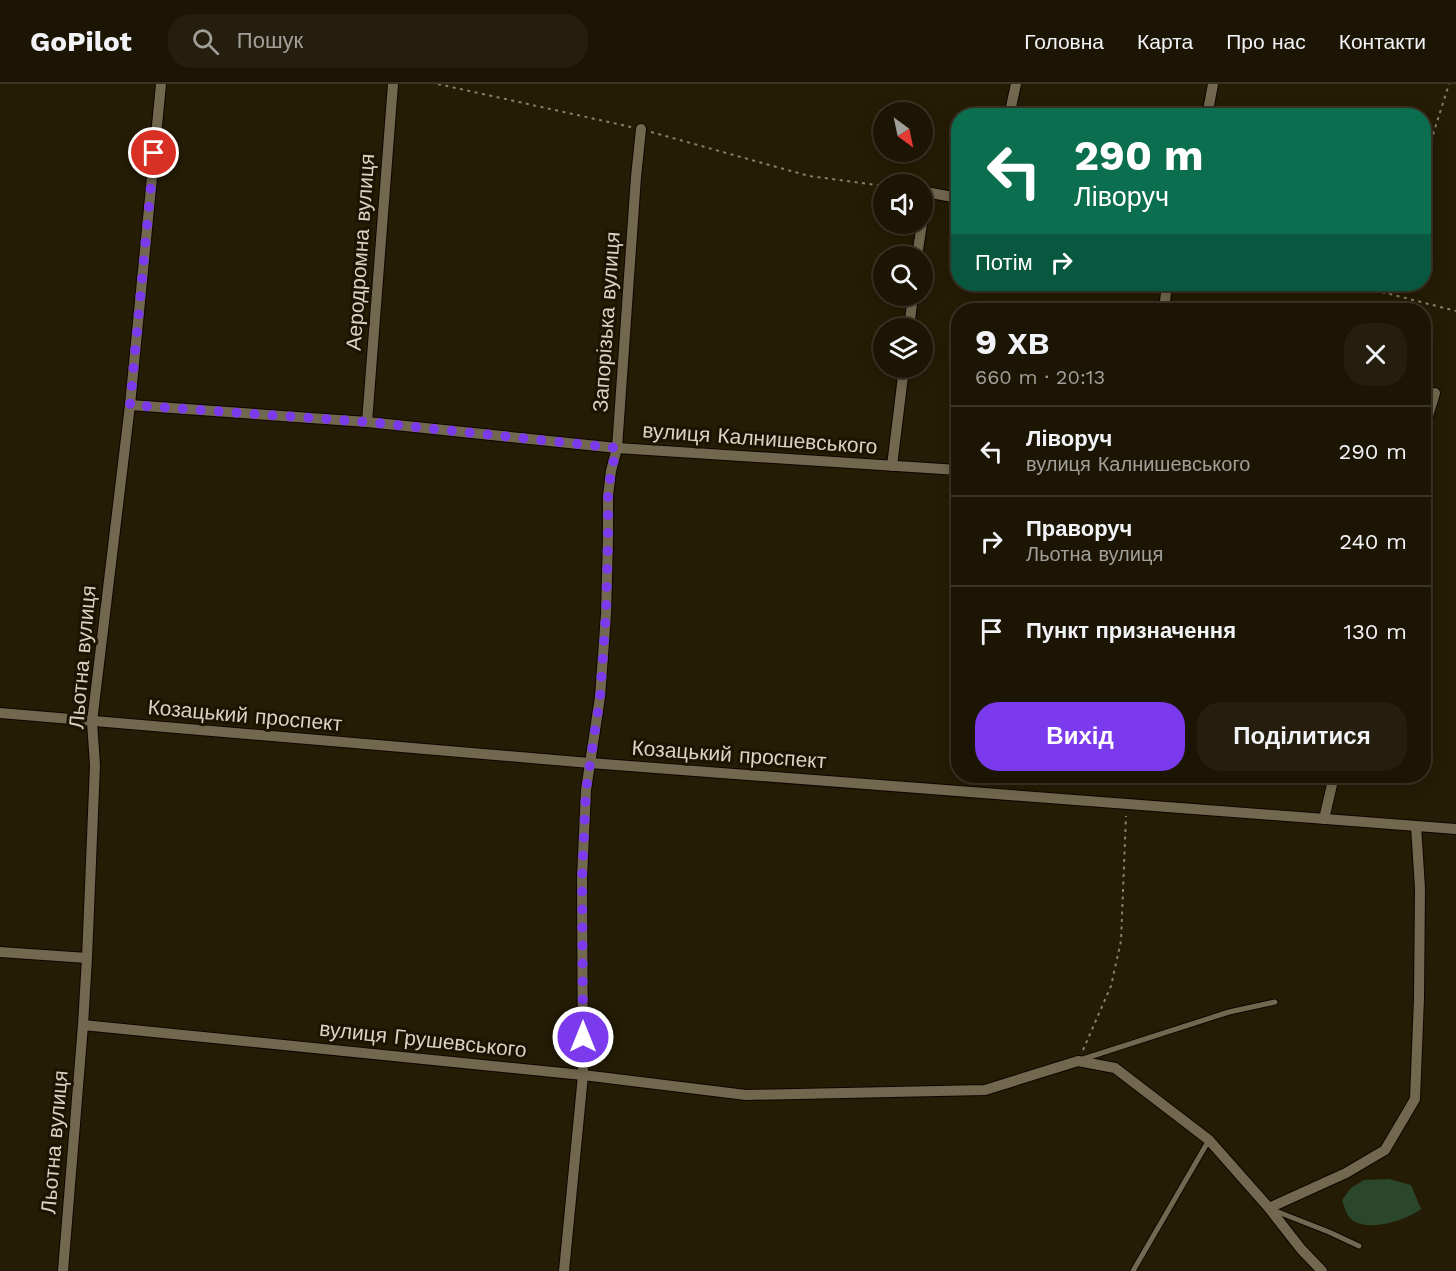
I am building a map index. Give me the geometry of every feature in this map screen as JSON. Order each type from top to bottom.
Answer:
[{"type":"street","name":"Льотна вулиця","points":[[63,1271],[87,958],[95,765],[92,722],[130,405],[161,84]]},
{"type":"street","name":"Аеродромна вулиця","points":[[367,422],[393,84]]},
{"type":"street","points":[[1011,108],[1016,84]]},
{"type":"street","points":[[1208,108],[1213,84]]},
{"type":"street","name":"Запорізька вулиця","points":[[564,1271],[583,1075],[582,878],[586,790],[600,697],[606,614],[608,496],[617,448],[641,129]]},
{"type":"street","points":[[933,193],[951,197]]},
{"type":"street","points":[[892,466],[903,378]]},
{"type":"street","points":[[1431,406],[1435,393]]},
{"type":"street","name":"вулиця Калнишевського","points":[[130,405],[367,422],[617,448],[951,470]]},
{"type":"street","name":"Козацький проспект","points":[[0,713],[590,763],[1456,829]]},
{"type":"street","points":[[1324,819],[1332,783]]},
{"type":"street","points":[[1269,1208],[1346,1173],[1385,1150],[1414,1099],[1419,998],[1420,888],[1416,826]]},
{"type":"street","points":[[0,952],[87,958]]},
{"type":"street","name":"вулиця Грушевського","points":[[83,1025],[583,1075],[746,1095],[985,1090],[1078,1061]]},
{"type":"street","points":[[1078,1061],[1115,1068],[1209,1140],[1322,1271]]},
{"type":"lane","points":[[1078,1061],[1228,1012],[1275,1002]]},
{"type":"lane","points":[[1133,1271],[1209,1140]]},
{"type":"lane","points":[[1269,1208],[1359,1246]]},
{"type":"path","points":[[438,84],[641,129],[809,176],[873,185]]},
{"type":"path","points":[[1431,141],[1449,84]]},
{"type":"path","points":[[1378,291],[1425,303]]},
{"type":"path","points":[[1431,305],[1456,311]]},
{"type":"path","points":[[1078,1061],[1111,987],[1121,941],[1126,804]]},
{"type":"green space","points":[[1389,1179],[1411,1185],[1421,1209],[1386,1224],[1365,1225],[1350,1218],[1342,1200],[1351,1188],[1364,1180]]},
{"type":"route","points":[[154,153],[130,405],[367,422],[617,448],[608,496],[606,614],[600,697],[586,790],[582,878],[583,1037]]}]
